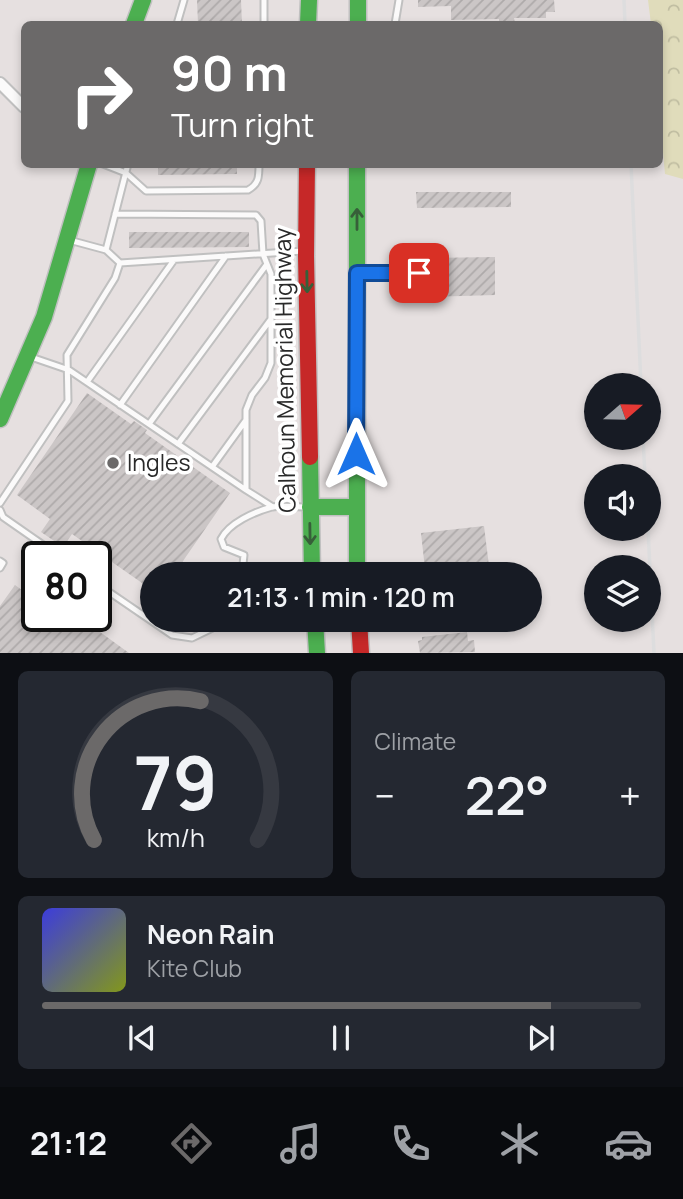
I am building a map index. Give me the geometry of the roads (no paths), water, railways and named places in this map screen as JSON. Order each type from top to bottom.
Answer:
[{"type":"main road","points":[[135,21],[144,0]]},
{"type":"main road","points":[[308,21],[309,0]]},
{"type":"main road","points":[[358,0],[358,21]]},
{"type":"main road","points":[[0,419],[44,317],[88,168]]},
{"type":"main road","name":"Calhoun Memorial Highway","points":[[307,168],[312,562]]},
{"type":"main road","points":[[357,168],[357,562]]},
{"type":"main road","points":[[310,507],[356,507]]},
{"type":"main road","points":[[316,632],[317,653]]},
{"type":"main road","points":[[359,632],[360,653]]},
{"type":"street","points":[[0,83],[21,104]]},
{"type":"lane","points":[[178,21],[184,0]]},
{"type":"lane","points":[[264,0],[264,21]]},
{"type":"lane","points":[[396,21],[399,0]]},
{"type":"lane","points":[[113,168],[126,173],[146,191],[248,190],[259,180],[259,168]]},
{"type":"lane","points":[[106,250],[127,168]]},
{"type":"lane","points":[[115,214],[256,215],[261,222],[263,254],[271,274],[271,363],[246,410],[246,490]]},
{"type":"lane","points":[[68,240],[106,250],[120,263],[306,251]]},
{"type":"lane","points":[[120,405],[226,256]]},
{"type":"lane","points":[[86,382],[174,260]]},
{"type":"lane","points":[[0,503],[68,401],[67,355],[115,278],[120,263]]},
{"type":"lane","points":[[149,424],[267,264]]},
{"type":"lane","points":[[357,273],[419,273]]},
{"type":"lane","points":[[178,444],[271,319]]},
{"type":"lane","points":[[28,356],[69,370],[273,507]]},
{"type":"lane","points":[[212,467],[246,420]]},
{"type":"lane","points":[[243,562],[244,555],[225,547],[221,539],[232,525],[273,507],[310,507]]},
{"type":"lane","points":[[0,510],[3,517],[37,541]]},
{"type":"lane","points":[[0,561],[3,563],[0,568]]},
{"type":"lane","points":[[112,594],[140,613]]},
{"type":"lane","points":[[168,632],[192,638],[204,632]]},
{"type":"railway","points":[[624,0],[625,21]]},
{"type":"railway","points":[[631,168],[640,373]]},
{"type":"railway","points":[[644,450],[644,464]]},
{"type":"railway","points":[[649,541],[654,653]]},
{"type":"place","name":"Ingles","points":[[113,463]]}]
